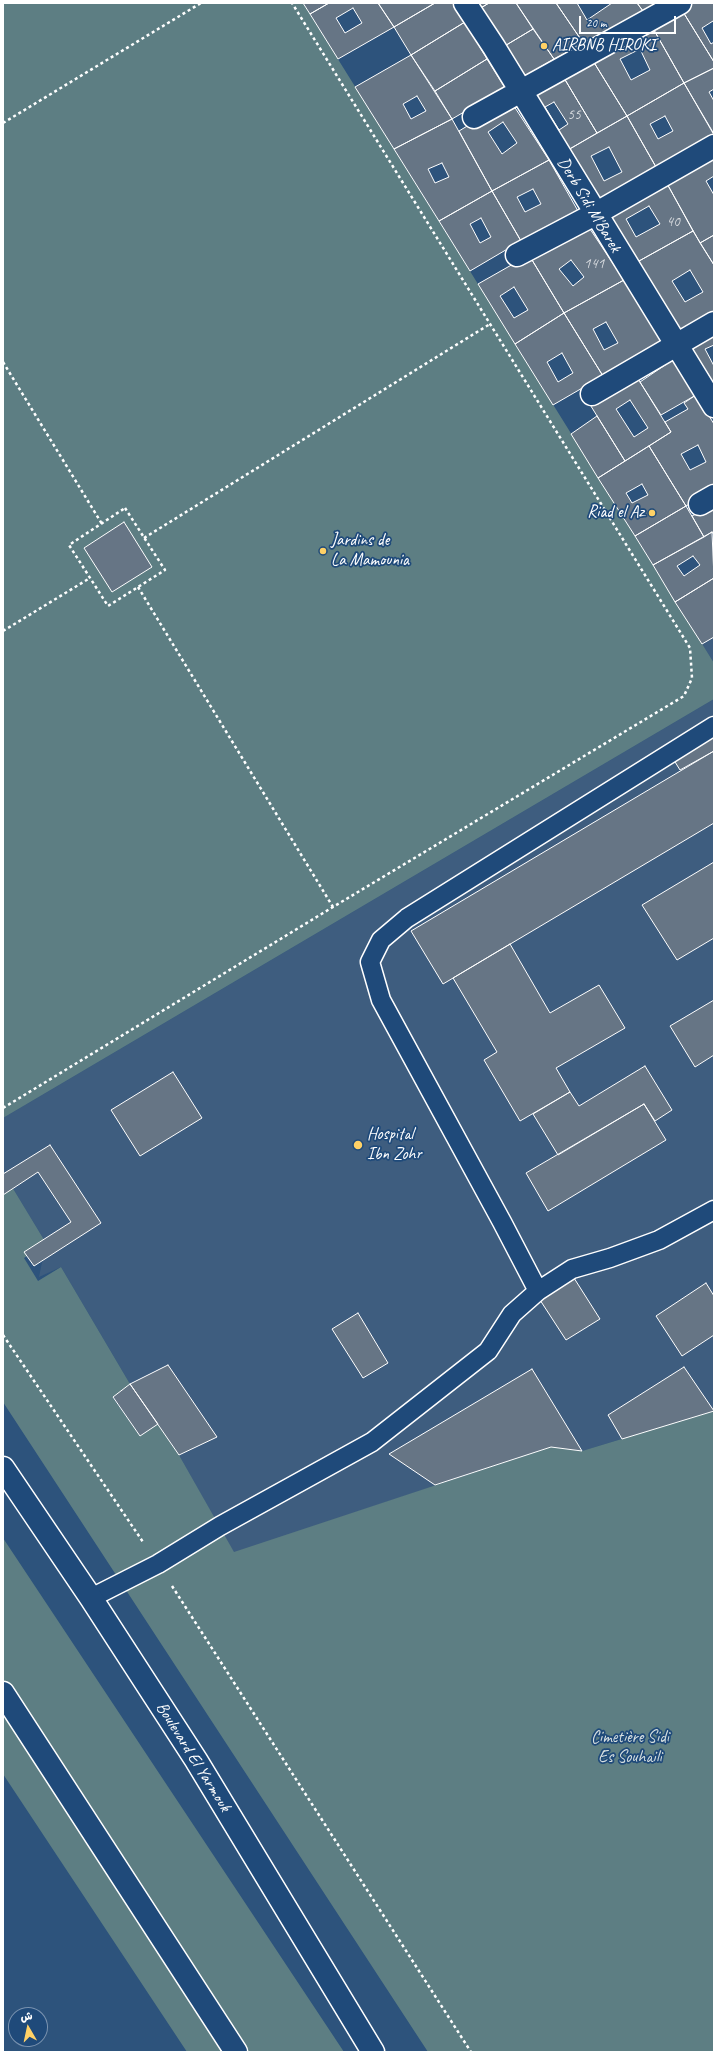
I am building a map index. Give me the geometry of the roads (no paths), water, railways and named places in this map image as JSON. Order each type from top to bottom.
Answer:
[{"type":"street","name":"Derb Sidi M'Barek","points":[[465,3],[714,406]]},
{"type":"street","points":[[474,116],[521,92],[680,3]]},
{"type":"street","points":[[518,255],[596,214],[714,146]]},
{"type":"street","points":[[592,394],[714,323]]},
{"type":"street","name":"Boulevard El Yarmouk","points":[[3,1468],[91,1598],[196,1760],[374,2052]]},
{"type":"street","points":[[3,1693],[105,1847],[236,2052]]},
{"type":"lane","points":[[538,1291],[381,1000],[370,962],[381,940],[407,918],[714,726]]},
{"type":"lane","points":[[91,1598],[158,1564],[220,1526],[372,1442],[488,1351],[512,1314],[538,1291],[572,1269],[610,1258],[659,1240],[714,1210]]},
{"type":"place","name":"AIRBNB HIROKI","points":[[544,46]]},
{"type":"place","name":"Riad el Az","points":[[652,513]]},
{"type":"place","name":"Jardins de La Mamounia","points":[[323,551]]},
{"type":"place","name":"Hospital Ibn Zohr","points":[[358,1145]]},
{"type":"park label","name":"Cimetière Sidi Es Souhaili","points":[[630,1748]]}]
